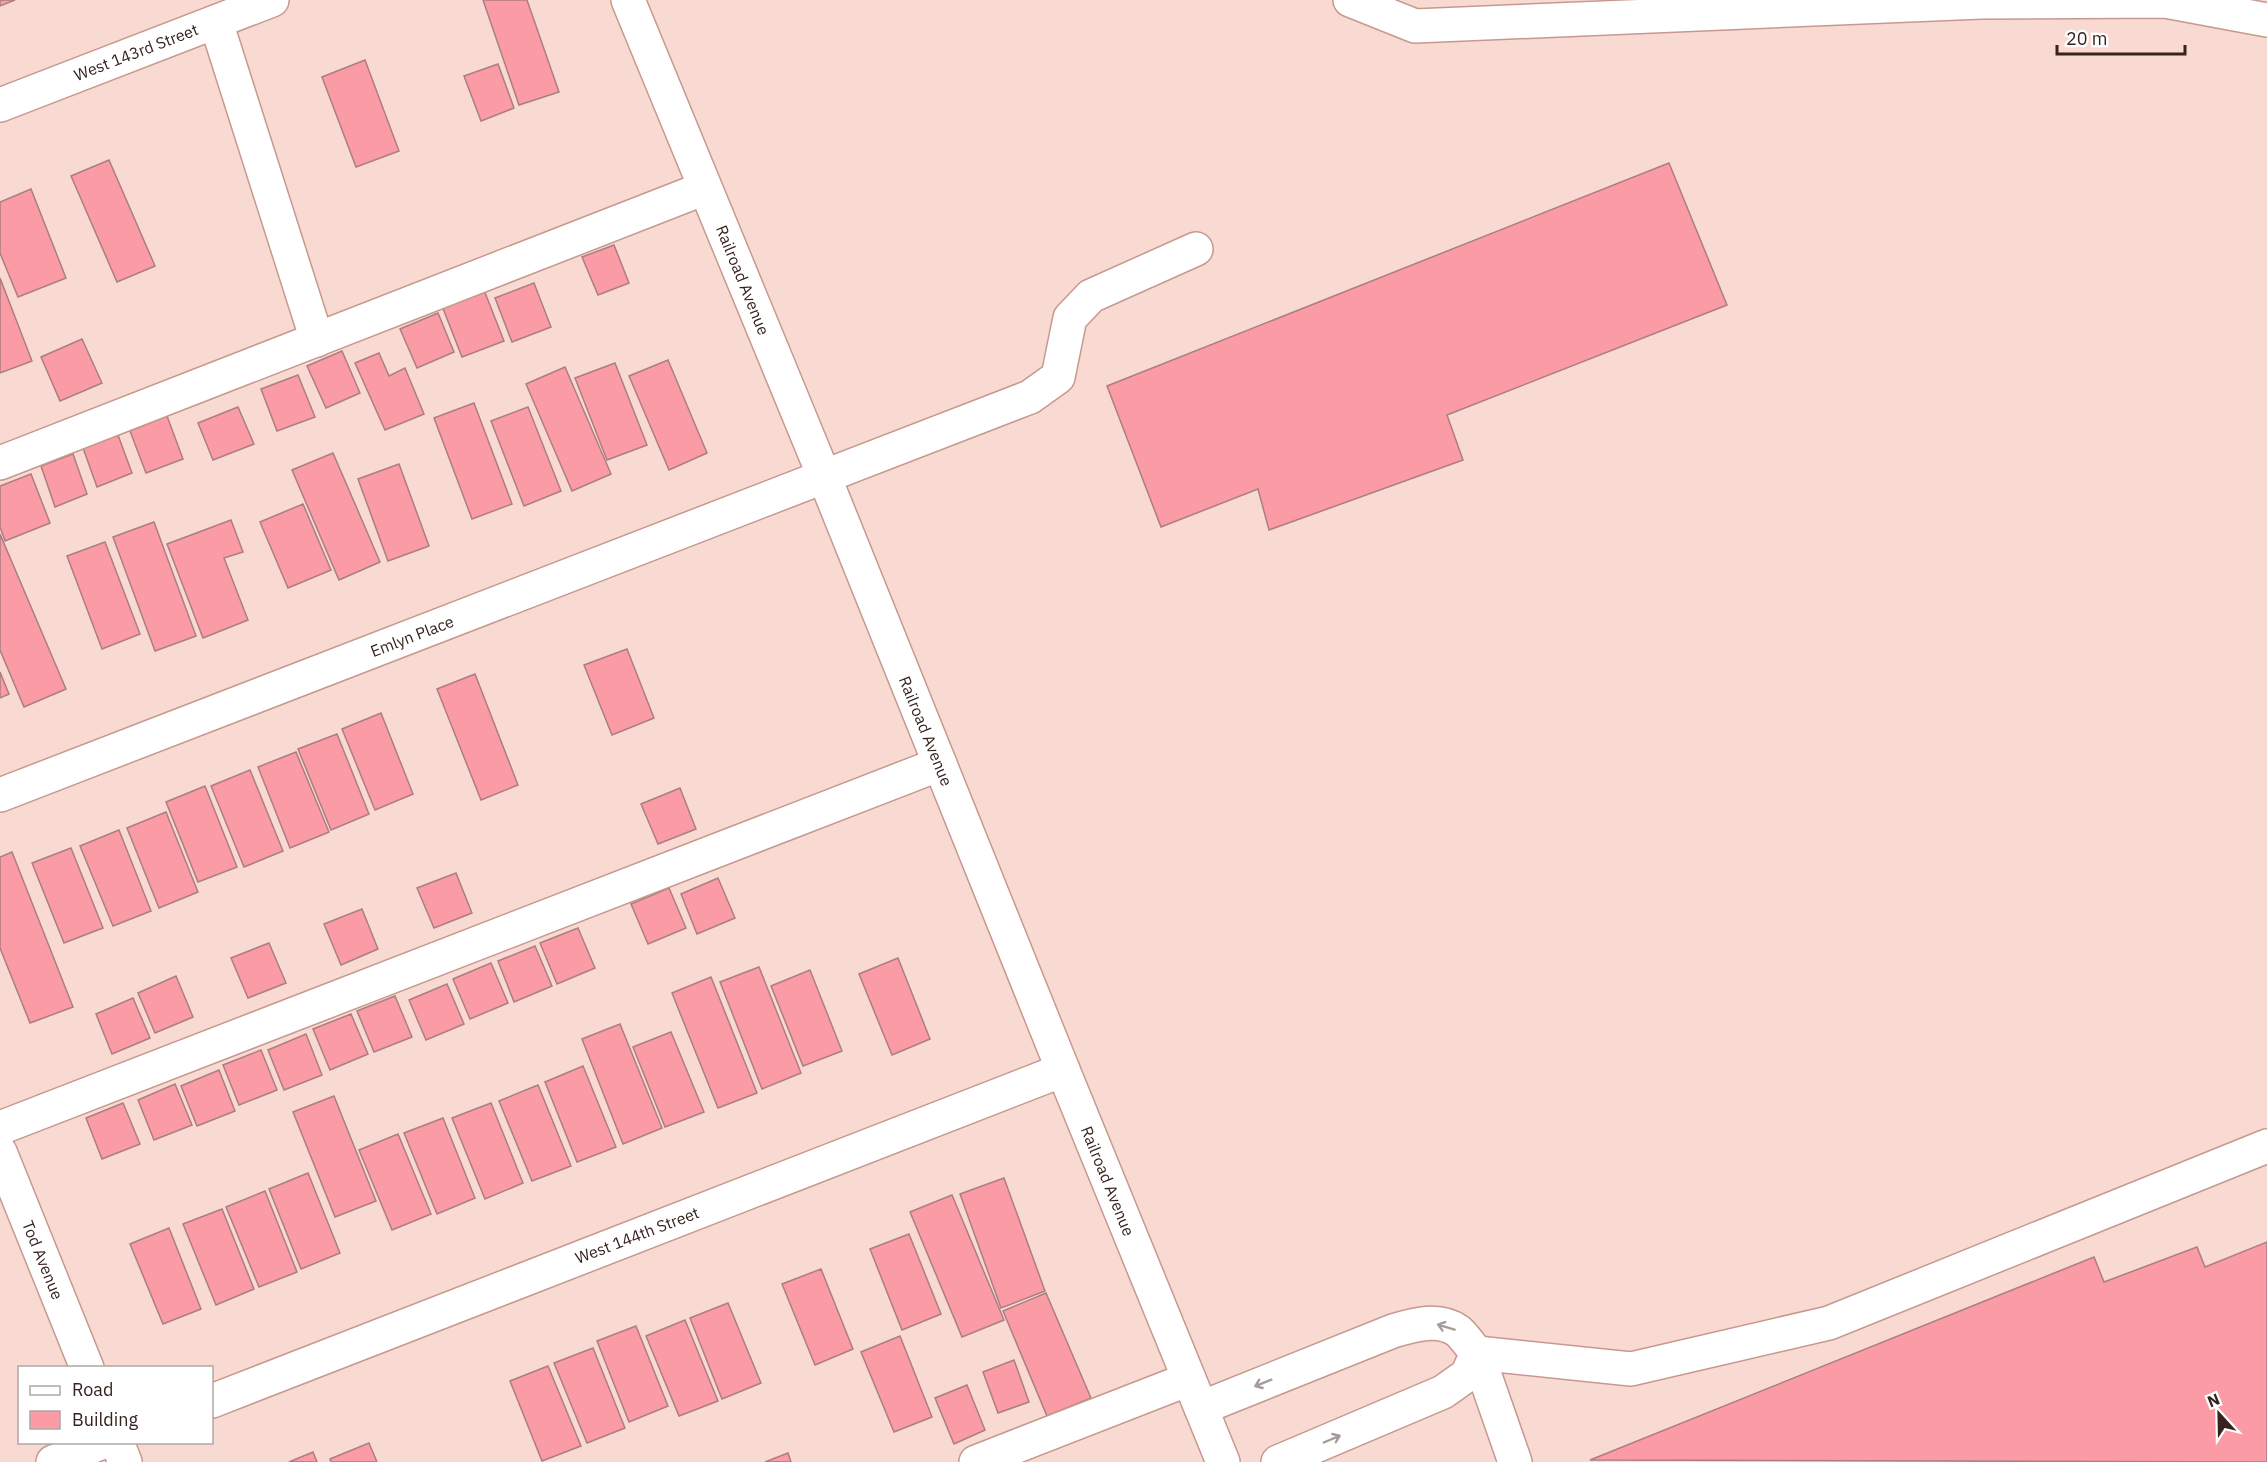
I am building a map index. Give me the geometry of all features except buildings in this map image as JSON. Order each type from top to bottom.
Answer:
[{"type":"street","name":"West 143rd Street","points":[[0,105],[273,0]]},
{"type":"street","name":"Railroad Avenue","points":[[628,0],[824,476],[1223,1462]]},
{"type":"street","points":[[1350,0],[1415,26],[1598,9],[1981,2],[2165,1],[2267,20]]},
{"type":"street","points":[[216,22],[317,340]]},
{"type":"street","points":[[0,463],[705,188]]},
{"type":"street","name":"Emlyn Place","points":[[0,795],[1030,397],[1058,377],[1070,318],[1091,296],[1196,249]]},
{"type":"street","points":[[0,1128],[940,764]]},
{"type":"street","name":"West 144th Street","points":[[213,1401],[1063,1070]]},
{"type":"street","points":[[1477,1353],[1631,1369],[1829,1323],[2267,1146]]},
{"type":"street","name":"Tod Avenue","points":[[0,1152],[86,1366]]},
{"type":"street","points":[[976,1462],[1420,1323],[1443,1325],[1458,1331],[1477,1353],[1512,1461]]},
{"type":"street","points":[[1278,1462],[1443,1392],[1467,1375],[1477,1353]]},
{"type":"street","points":[[53,1462],[100,1444]]},
{"type":"street","points":[[117,1444],[125,1462]]}]
